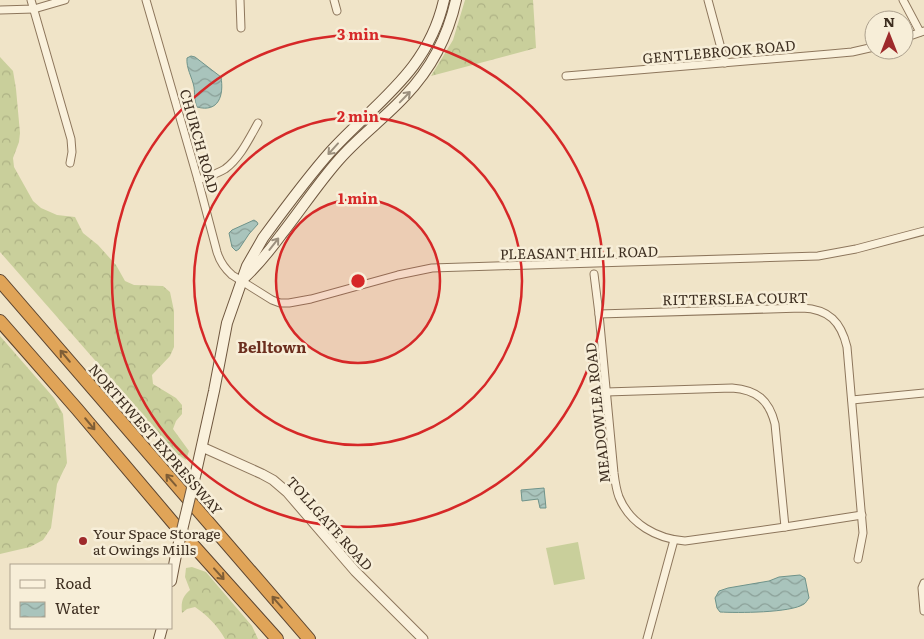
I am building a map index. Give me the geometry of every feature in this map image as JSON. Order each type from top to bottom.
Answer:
[{"type":"highway","name":"NORTHWEST EXPRESSWAY","points":[[0,281],[309,639]]},
{"type":"highway","points":[[0,321],[175,525],[277,639]]},
{"type":"main road","points":[[172,576],[202,447],[227,323],[254,253],[263,238],[312,173],[346,136],[396,87],[418,61],[435,28],[444,0]]},
{"type":"main road","points":[[242,280],[258,264],[338,161],[405,97],[417,83],[436,54],[446,33],[456,0]]},
{"type":"street","points":[[31,0],[71,139],[72,152],[70,163]]},
{"type":"street","points":[[0,10],[34,9],[65,0]]},
{"type":"street","name":"CHURCH ROAD","points":[[146,0],[217,252],[221,262],[232,274],[242,280]]},
{"type":"street","points":[[240,0],[241,28]]},
{"type":"street","points":[[334,0],[337,11]]},
{"type":"street","points":[[708,0],[725,63]]},
{"type":"street","points":[[903,0],[923,30]]},
{"type":"street","name":"GENTLEBROOK ROAD","points":[[566,76],[837,54],[864,49]]},
{"type":"street","points":[[198,180],[215,174],[234,161],[258,123]]},
{"type":"street","name":"PLEASANT HILL ROAD","points":[[242,280],[272,300],[280,303],[289,303],[432,268],[818,256],[856,249],[924,231]]},
{"type":"street","name":"MEADOWLEA ROAD","points":[[594,274],[614,473],[619,498],[633,518],[651,532],[674,540],[685,541],[862,515]]},
{"type":"street","name":"RITTERSLEA COURT","points":[[599,314],[812,308],[820,310],[833,318],[845,338],[852,400],[863,533],[858,559]]},
{"type":"street","points":[[606,392],[732,388],[743,389],[759,396],[772,412],[775,424],[785,527]]},
{"type":"street","points":[[852,400],[924,393]]},
{"type":"street","name":"TOLLGATE ROAD","points":[[202,447],[262,474],[280,486],[355,571],[423,639]]},
{"type":"street","points":[[647,639],[674,540]]},
{"type":"street","points":[[924,583],[922,588],[924,611]]},
{"type":"green space","points":[[465,0],[533,0],[536,48],[431,76],[453,40]]},
{"type":"green space","points":[[0,57],[13,71],[16,89],[20,133],[13,158],[14,167],[33,201],[41,208],[57,215],[75,217],[83,233],[98,245],[116,265],[125,281],[134,285],[163,286],[170,292],[174,311],[174,347],[170,356],[152,375],[153,384],[176,398],[182,405],[182,414],[176,421],[173,429],[189,451],[186,460],[162,439],[0,252]]},
{"type":"green space","points":[[0,336],[54,398],[63,414],[67,463],[57,484],[51,528],[43,540],[30,547],[0,554]]},
{"type":"green space","points":[[578,542],[585,579],[554,585],[546,548]]},
{"type":"green space","points":[[192,567],[206,572],[252,626],[258,639],[225,639],[212,621],[195,607],[187,609],[182,613],[183,600],[190,590],[185,577],[186,568]]},
{"type":"water","points":[[191,56],[221,77],[221,96],[215,105],[204,108],[197,107],[187,62],[187,58]]},
{"type":"water","points":[[254,220],[258,224],[236,251],[232,247],[229,233]]},
{"type":"water","points":[[544,488],[546,508],[540,508],[538,499],[522,501],[521,490]]},
{"type":"water","points":[[800,575],[805,578],[809,598],[805,604],[788,609],[764,612],[720,612],[717,608],[715,598],[719,591],[769,581],[779,577]]},
{"type":"place","name":"Your Space Storage at Owings Mills","points":[[83,541]]},
{"type":"district","name":"Belltown","points":[[272,346]]}]
